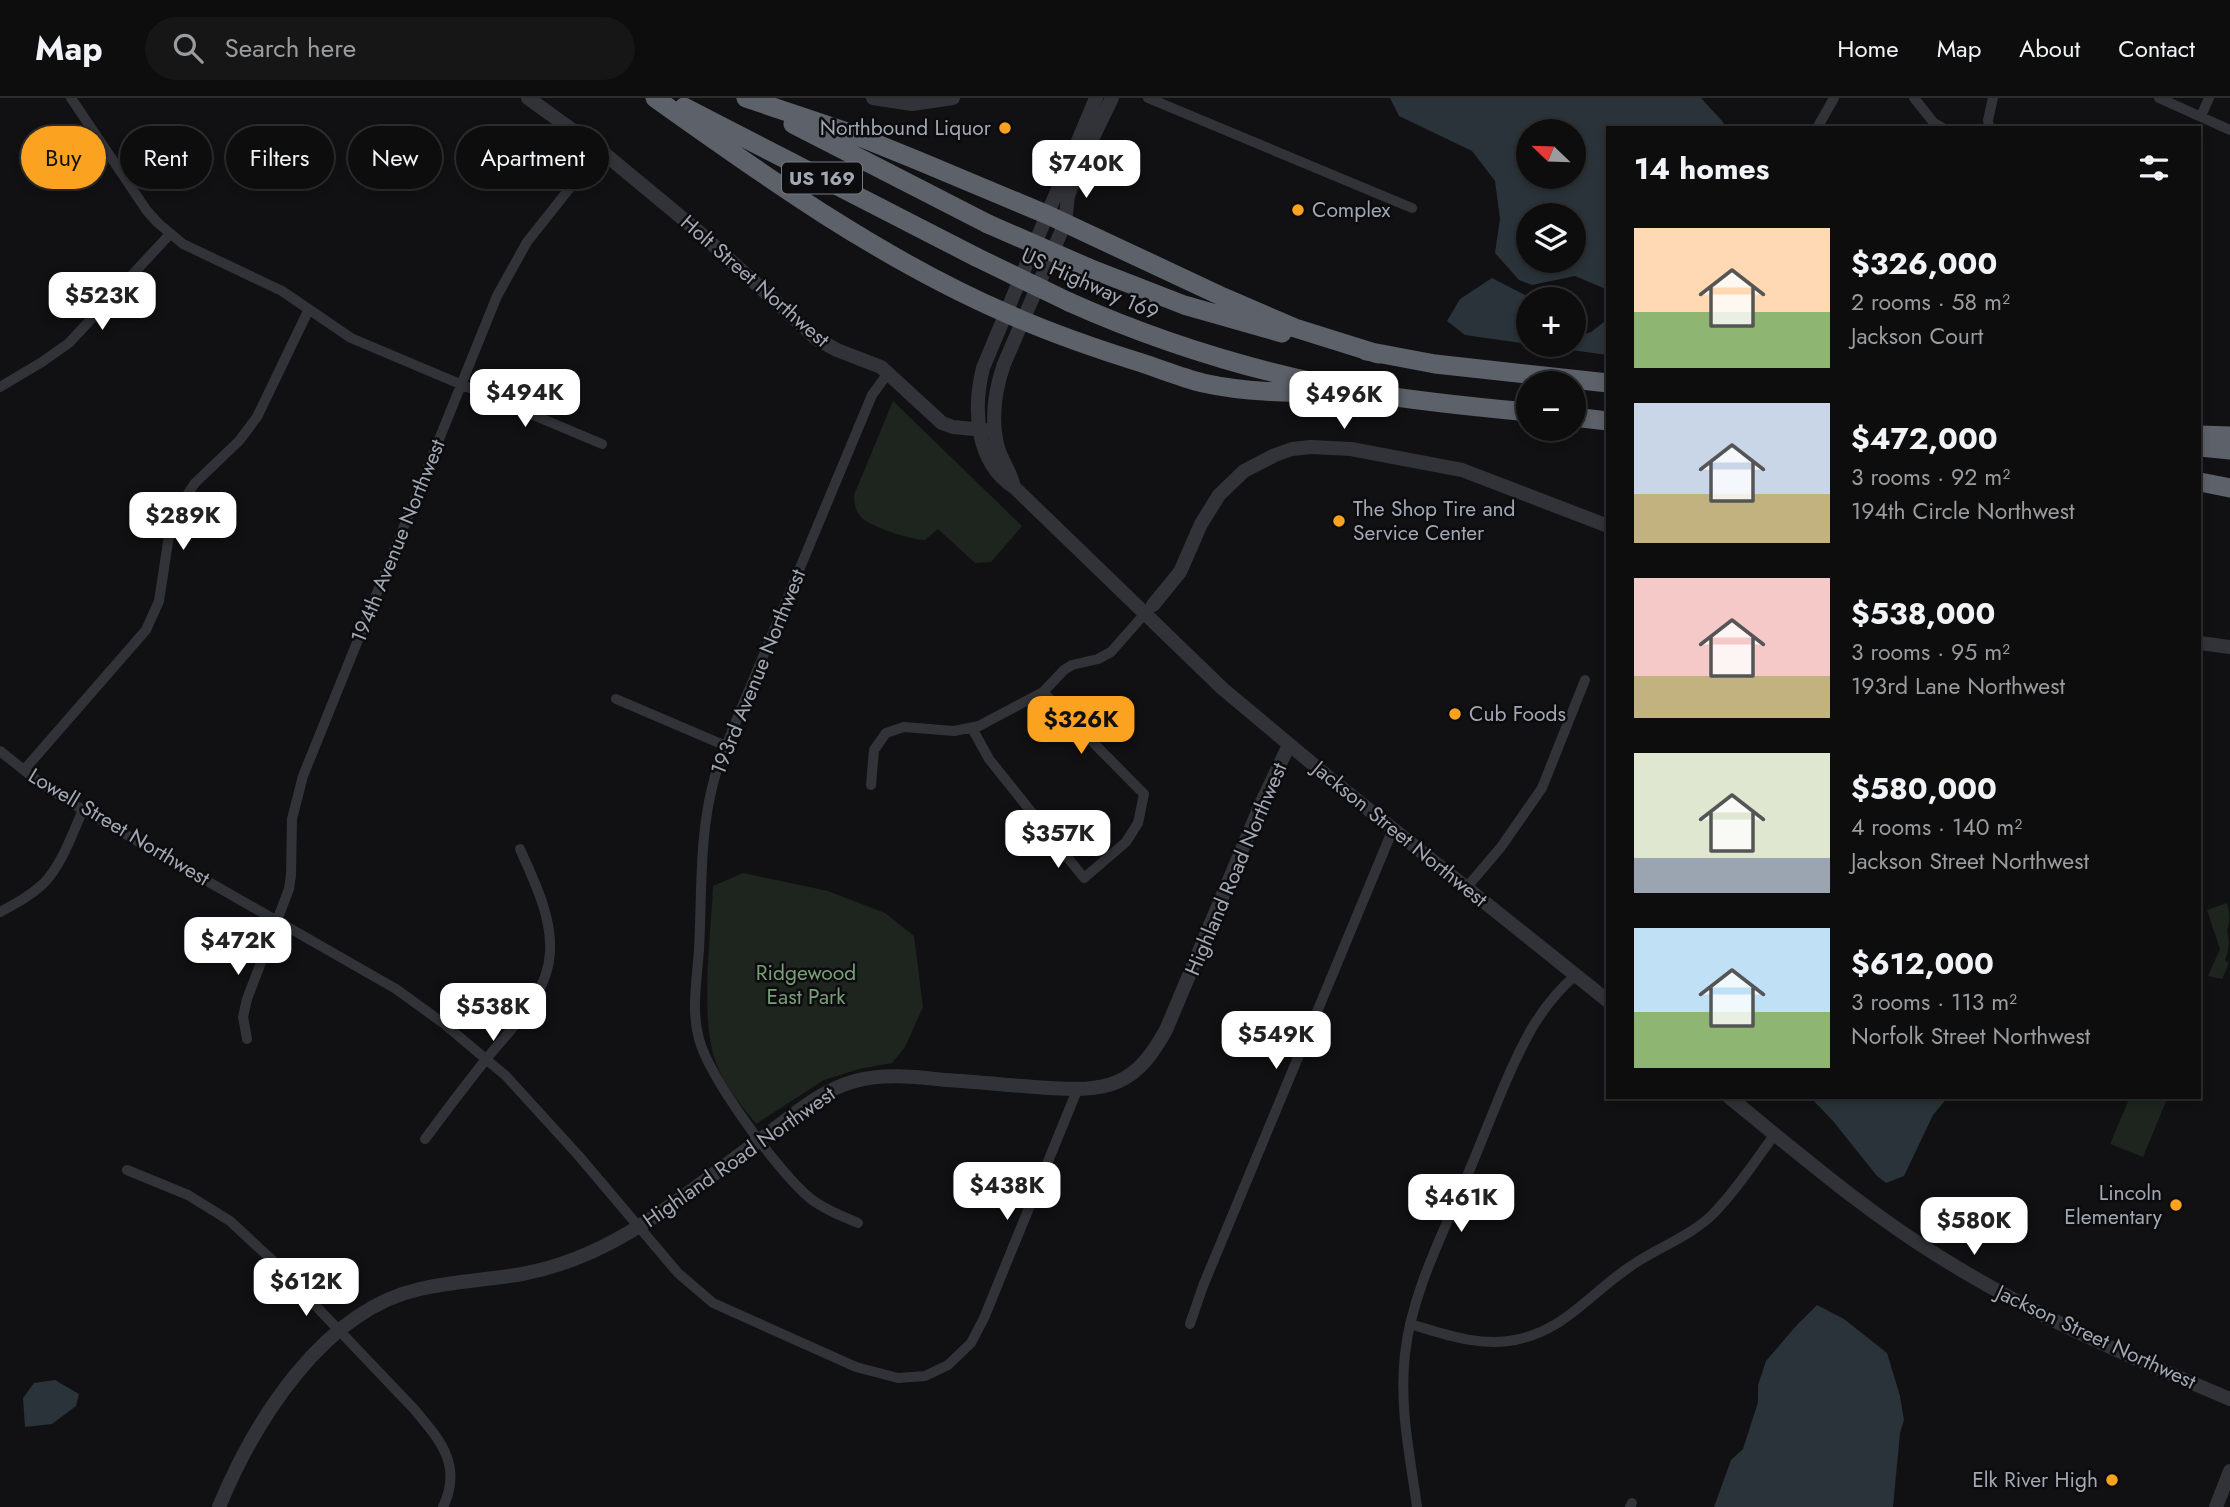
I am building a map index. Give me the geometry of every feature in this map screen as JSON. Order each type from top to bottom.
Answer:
[{"type":"highway","points":[[655,98],[762,174],[863,237],[940,281],[1023,321],[1203,383],[1272,391],[1367,393]]},
{"type":"highway","name":"US Highway 169","points":[[668,98],[976,257],[1133,330],[1259,369],[1367,393],[1516,411]]},
{"type":"highway","points":[[744,98],[850,133],[1056,219],[1283,323],[1378,354]]},
{"type":"highway","name":"US Highway 169","points":[[744,98],[988,224],[1184,305],[1229,319],[1378,354],[1435,364],[1606,383]]},
{"type":"highway","points":[[1586,418],[1606,421]]},
{"type":"highway","points":[[2201,435],[2230,436]]},
{"type":"highway","points":[[2201,447],[2230,450]]},
{"type":"highway","points":[[2201,476],[2230,479]]},
{"type":"highway","points":[[2201,482],[2230,488]]},
{"type":"street","points":[[71,98],[147,211],[170,234],[197,252],[267,282],[351,338],[602,444]]},
{"type":"street","name":"Holt Street Northwest","points":[[528,98],[567,126]]},
{"type":"street","points":[[873,98],[912,104],[953,98]]},
{"type":"street","points":[[1056,219],[1096,98]]},
{"type":"street","points":[[1056,219],[1112,98]]},
{"type":"street","points":[[1148,98],[1412,208]]},
{"type":"street","points":[[1818,126],[1834,98]]},
{"type":"street","points":[[1914,98],[1939,126]]},
{"type":"street","points":[[1989,126],[1993,98]]},
{"type":"street","points":[[2159,98],[2230,130]]},
{"type":"street","points":[[2201,116],[2209,98]]},
{"type":"street","name":"Holt Street Northwest","points":[[609,157],[699,232],[824,344],[889,372],[942,423],[953,427],[987,430]]},
{"type":"street","name":"194th Avenue Northwest","points":[[247,1039],[243,1017],[247,999],[289,889],[292,819],[303,776],[496,296],[527,242],[569,189]]},
{"type":"street","name":"Jackson Street Northwest","points":[[1056,219],[1018,284],[987,356],[979,384],[977,407],[987,430],[993,466],[1004,480],[1014,486],[1149,610],[1223,689],[1606,999]]},
{"type":"street","name":"Jackson Street Northwest","points":[[987,430],[997,387],[1036,292],[1056,219]]},
{"type":"street","points":[[0,387],[69,343],[170,234]]},
{"type":"street","points":[[24,771],[146,630],[159,601],[170,529],[177,510],[195,483],[248,430],[264,403],[309,309]]},
{"type":"street","name":"193rd Avenue Northwest","points":[[858,1223],[821,1206],[790,1178],[711,1069],[696,1024],[696,983],[708,814],[714,781],[726,746],[872,395],[889,372]]},
{"type":"street","points":[[871,785],[874,750],[886,733],[904,727],[954,731],[972,728],[1043,692],[1072,664],[1098,659],[1111,652],[1180,572],[1201,524],[1220,495],[1244,471],[1275,454],[1311,447],[1351,449],[1462,470],[1606,525]]},
{"type":"street","points":[[2201,643],[2230,647]]},
{"type":"street","points":[[1466,887],[1501,847],[1542,788],[1585,680]]},
{"type":"street","points":[[972,728],[989,759],[1084,878],[1126,842],[1138,823],[1144,794],[1043,692]]},
{"type":"street","points":[[616,699],[726,746]]},
{"type":"street","name":"Highland Road Northwest","points":[[219,1507],[250,1439],[299,1372],[339,1330],[373,1307],[406,1292],[545,1268],[601,1248],[638,1227],[821,1096],[839,1087],[873,1078],[910,1077],[1078,1088],[1108,1085],[1128,1076],[1140,1067],[1158,1044],[1192,971],[1266,792],[1289,745]]},
{"type":"street","name":"Lowell Street Northwest","points":[[0,751],[24,771],[83,810],[396,989],[487,1058],[534,1105],[678,1273],[701,1294],[739,1316],[856,1367],[898,1378],[925,1376],[948,1365],[971,1343],[984,1318],[1078,1088]]},
{"type":"street","points":[[0,912],[24,899],[43,884],[58,861],[83,810]]},
{"type":"street","points":[[1190,1324],[1203,1286],[1393,829]]},
{"type":"street","points":[[425,1139],[528,1008],[548,967],[550,936],[546,919],[535,883],[520,849]]},
{"type":"street","points":[[1418,1507],[1406,1446],[1403,1390],[1410,1324],[1426,1276],[1523,1045],[1552,998],[1576,975]]},
{"type":"street","name":"Jackson Street Northwest","points":[[1731,1099],[1894,1226],[1985,1284],[2057,1324],[2230,1399]]},
{"type":"street","points":[[1410,1324],[1484,1342],[1528,1337],[1555,1326],[1627,1268],[1701,1225],[1730,1196],[1775,1134]]},
{"type":"street","points":[[127,1170],[188,1195],[230,1221],[414,1409],[442,1445],[451,1469],[450,1491],[443,1507]]},
{"type":"street","points":[[2216,1507],[2230,1471]]},
{"type":"green space","points":[[893,401],[1022,526],[991,562],[975,563],[938,529],[925,540],[911,538],[873,525],[857,512],[854,495]]},
{"type":"green space","name":"Ridgewood East Park","points":[[743,873],[828,891],[885,913],[914,936],[923,1007],[905,1047],[892,1063],[859,1069],[824,1080],[756,1124],[718,1069],[708,1021],[713,886]]},
{"type":"green space","points":[[2227,903],[2229,946],[2225,960],[2229,963],[2222,979],[2208,976],[2220,949],[2207,910]]},
{"type":"green space","points":[[2129,1099],[2167,1099],[2143,1157],[2110,1144]]},
{"type":"shaded area","points":[[1390,98],[1701,98],[1724,126],[1606,126],[1606,289],[1575,276],[1532,285],[1519,280],[1495,253],[1500,219],[1495,181],[1472,151],[1399,116]]},
{"type":"shaded area","points":[[1492,278],[1516,290],[1516,342],[1465,335],[1447,321],[1460,299]]},
{"type":"shaded area","points":[[1606,321],[1606,355],[1586,352],[1586,334]]},
{"type":"shaded area","points":[[1812,1099],[1946,1099],[1933,1115],[1904,1176],[1886,1183],[1877,1176]]},
{"type":"shaded area","points":[[1817,1305],[1844,1319],[1887,1353],[1904,1420],[1900,1433],[1893,1507],[1714,1507],[1731,1460],[1743,1449],[1758,1402],[1758,1385],[1766,1361]]},
{"type":"shaded area","points":[[55,1380],[79,1394],[76,1406],[52,1424],[25,1427],[23,1398],[34,1383]]},
{"type":"place","name":"Northbound Liquor","points":[[1005,128]]},
{"type":"place","name":"Complex","points":[[1298,210]]},
{"type":"place","name":"The Shop Tire and Service Center","points":[[1339,521]]},
{"type":"place","name":"Cub Foods","points":[[1455,714]]},
{"type":"place","name":"Lincoln Elementary","points":[[2176,1205]]},
{"type":"place","name":"Elk River High","points":[[2112,1480]]}]
